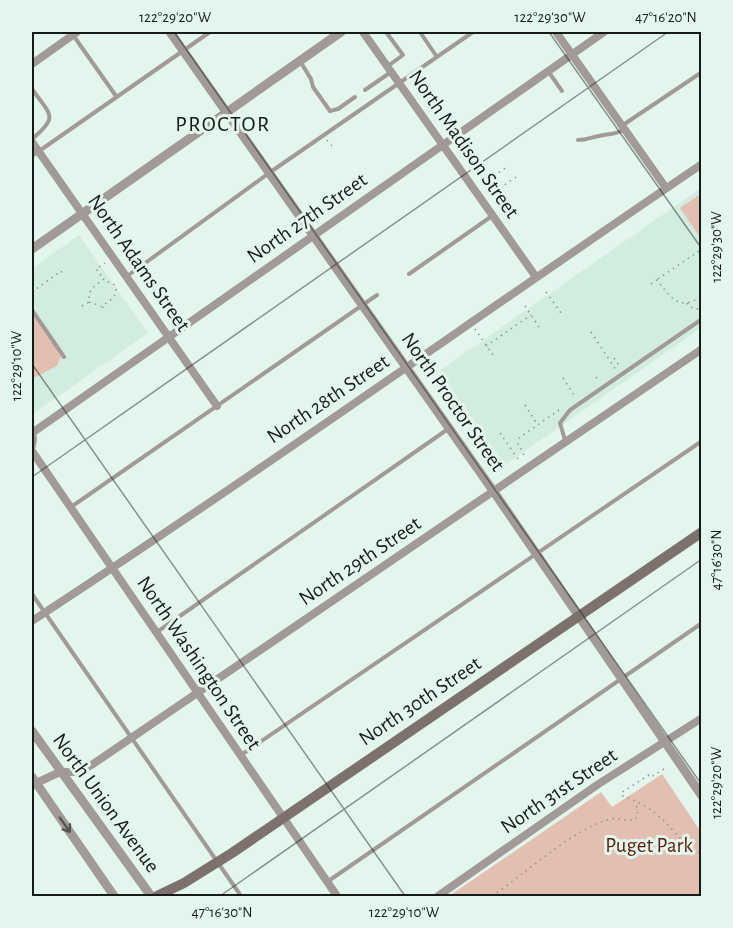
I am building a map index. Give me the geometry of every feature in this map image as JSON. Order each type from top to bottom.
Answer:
[{"type":"main road","name":"North 30th Street","points":[[157,897],[217,863],[702,532]]},
{"type":"street","name":"North Proctor Street","points":[[170,32],[494,492],[702,796]]},
{"type":"street","points":[[32,249],[341,32]]},
{"type":"street","name":"North Madison Street","points":[[363,32],[536,277]]},
{"type":"street","points":[[556,32],[666,188]]},
{"type":"street","name":"North 27th Street","points":[[32,433],[604,32]]},
{"type":"street","points":[[32,64],[75,33]]},
{"type":"street","name":"North Adams Street","points":[[32,140],[35,153],[82,213],[218,406]]},
{"type":"street","name":"North 28th Street","points":[[32,621],[407,368],[702,164]]},
{"type":"street","name":"North 29th Street","points":[[33,781],[60,772],[83,770],[494,492],[702,348]]},
{"type":"street","points":[[32,433],[32,445]]},
{"type":"street","name":"North Washington Street","points":[[32,451],[337,897]]},
{"type":"street","name":"North 31st Street","points":[[438,897],[597,785],[702,718]]},
{"type":"street","name":"North Union Avenue","points":[[32,731],[151,897]]},
{"type":"street","points":[[33,781],[114,897]]},
{"type":"lane","points":[[35,153],[210,32]]},
{"type":"lane","points":[[365,90],[403,56],[386,32]]},
{"type":"lane","points":[[420,32],[437,57]]},
{"type":"lane","points":[[126,277],[269,173],[473,32]]},
{"type":"lane","points":[[75,33],[116,96]]},
{"type":"lane","points":[[299,61],[311,79],[313,87],[330,111],[338,109],[355,97]]},
{"type":"lane","points":[[548,71],[562,91]]},
{"type":"lane","points":[[578,140],[610,136],[702,72]]},
{"type":"lane","points":[[32,88],[50,115],[49,125],[32,140]]},
{"type":"lane","points":[[409,274],[493,215]]},
{"type":"lane","points":[[71,507],[377,296]]},
{"type":"lane","points":[[32,310],[64,357]]},
{"type":"lane","points":[[566,442],[560,423],[570,410],[702,319]]},
{"type":"lane","points":[[156,632],[449,428]]},
{"type":"lane","points":[[241,756],[702,441]]},
{"type":"lane","points":[[32,594],[241,897]]},
{"type":"lane","points":[[327,882],[702,623]]},
{"type":"path","points":[[494,176],[508,166]]},
{"type":"path","points":[[490,195],[516,177]]},
{"type":"path","points":[[651,284],[702,249]]},
{"type":"path","points":[[82,306],[90,302],[102,307],[116,297],[115,285],[104,279],[96,269],[113,257]]},
{"type":"path","points":[[32,292],[61,271],[63,274]]},
{"type":"path","points":[[90,302],[88,293],[91,288],[104,279]]},
{"type":"path","points":[[657,279],[671,300],[694,302],[702,296]]},
{"type":"path","points":[[546,292],[561,313]]},
{"type":"path","points":[[687,302],[690,306],[702,310]]},
{"type":"path","points":[[525,306],[539,327]]},
{"type":"path","points":[[486,345],[531,315]]},
{"type":"path","points":[[591,332],[617,370]]},
{"type":"path","points":[[481,338],[495,358]]},
{"type":"path","points":[[614,358],[621,368]]},
{"type":"path","points":[[596,377],[599,382]]},
{"type":"path","points":[[563,378],[576,398]]},
{"type":"path","points":[[558,404],[561,409]]},
{"type":"path","points":[[525,405],[538,425]]},
{"type":"path","points":[[520,430],[524,435]]},
{"type":"path","points":[[500,433],[518,459]]},
{"type":"path","points":[[664,769],[651,777],[649,775],[621,793],[660,816],[687,847],[702,854]]},
{"type":"path","points":[[492,897],[568,840],[592,827],[614,819],[634,820],[638,816],[636,802]]},
{"type":"shaded area","points":[[701,188],[701,328],[505,465],[439,371]]},
{"type":"shaded area","points":[[79,235],[148,333],[32,415],[32,269]]},
{"type":"green space","points":[[700,194],[702,197],[701,239],[680,208]]},
{"type":"green space","points":[[32,313],[61,356],[57,366],[36,377],[32,377]]},
{"type":"green space","name":"Puget Park","points":[[662,774],[701,832],[701,896],[449,896],[601,792],[612,807]]},
{"type":"district","name":"PROCTOR","points":[[223,124]]}]
